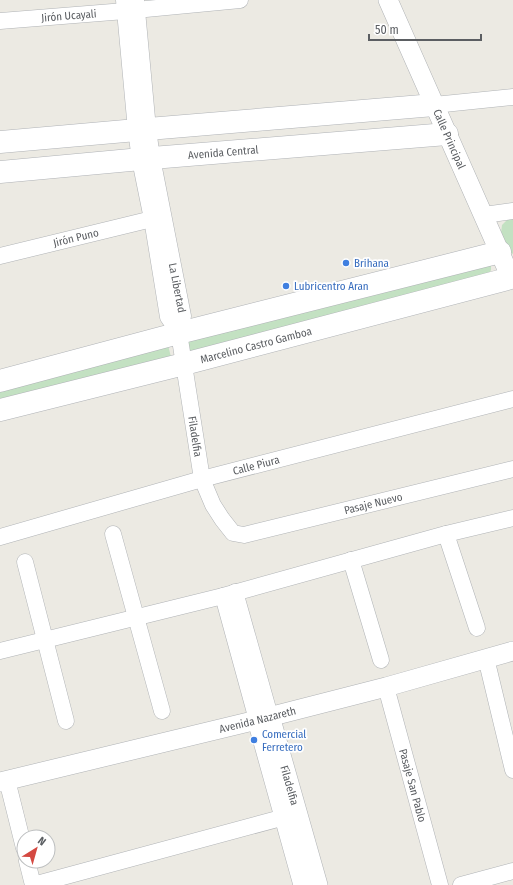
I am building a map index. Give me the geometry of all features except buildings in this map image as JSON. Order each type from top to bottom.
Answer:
[{"type":"main road","points":[[0,142],[434,105]]},
{"type":"main road","name":"Avenida Central","points":[[0,172],[447,134]]},
{"type":"main road","points":[[0,381],[179,333],[500,252]]},
{"type":"main road","name":"Marcelino Castro Gamboa","points":[[0,410],[184,364],[512,278]]},
{"type":"street","name":"Jirón Ucayali","points":[[0,21],[131,5],[240,0]]},
{"type":"street","name":"Calle Principal","points":[[388,0],[512,278]]},
{"type":"street","name":"La Libertad","points":[[131,5],[152,219],[168,318],[179,333]]},
{"type":"street","points":[[434,105],[513,97]]},
{"type":"street","name":"La Libertad","points":[[146,159],[183,316],[179,333]]},
{"type":"street","points":[[484,215],[513,211]]},
{"type":"street","name":"Jirón Puno","points":[[0,256],[152,219]]},
{"type":"street","name":"Filadelfia","points":[[179,333],[202,479],[213,505],[233,533]]},
{"type":"street","name":"Calle Piura","points":[[0,537],[202,479],[513,399]]},
{"type":"street","name":"Pasaje Nuevo","points":[[233,533],[244,535],[513,468]]},
{"type":"street","points":[[0,652],[229,594],[446,534],[513,518]]},
{"type":"street","points":[[113,534],[162,711]]},
{"type":"street","points":[[446,534],[477,628]]},
{"type":"street","points":[[351,560],[381,660]]},
{"type":"street","points":[[25,562],[66,721]]},
{"type":"street","name":"Filadelfia","points":[[229,594],[291,815],[318,885]]},
{"type":"street","name":"Avenida Nazareth","points":[[3,782],[386,687],[513,651]]},
{"type":"street","points":[[486,658],[513,770]]},
{"type":"street","name":"Pasaje San Pablo","points":[[386,687],[440,885]]},
{"type":"street","points":[[3,782],[18,829]]},
{"type":"street","points":[[29,869],[33,885],[291,815]]},
{"type":"street","name":"Filadelfia","points":[[291,815],[303,885]]},
{"type":"street","points":[[461,885],[513,871]]},
{"type":"green space","points":[[513,214],[513,254],[508,251],[500,241],[502,225]]},
{"type":"green space","points":[[491,263],[491,270],[488,276],[187,355],[187,338]]},
{"type":"green space","points":[[168,345],[171,357],[0,406],[0,386]]},
{"type":"place","name":"Brihana","points":[[346,263]]},
{"type":"place","name":"Lubricentro Aran","points":[[286,286]]},
{"type":"place","name":"Comercial Ferretero","points":[[254,740]]}]
